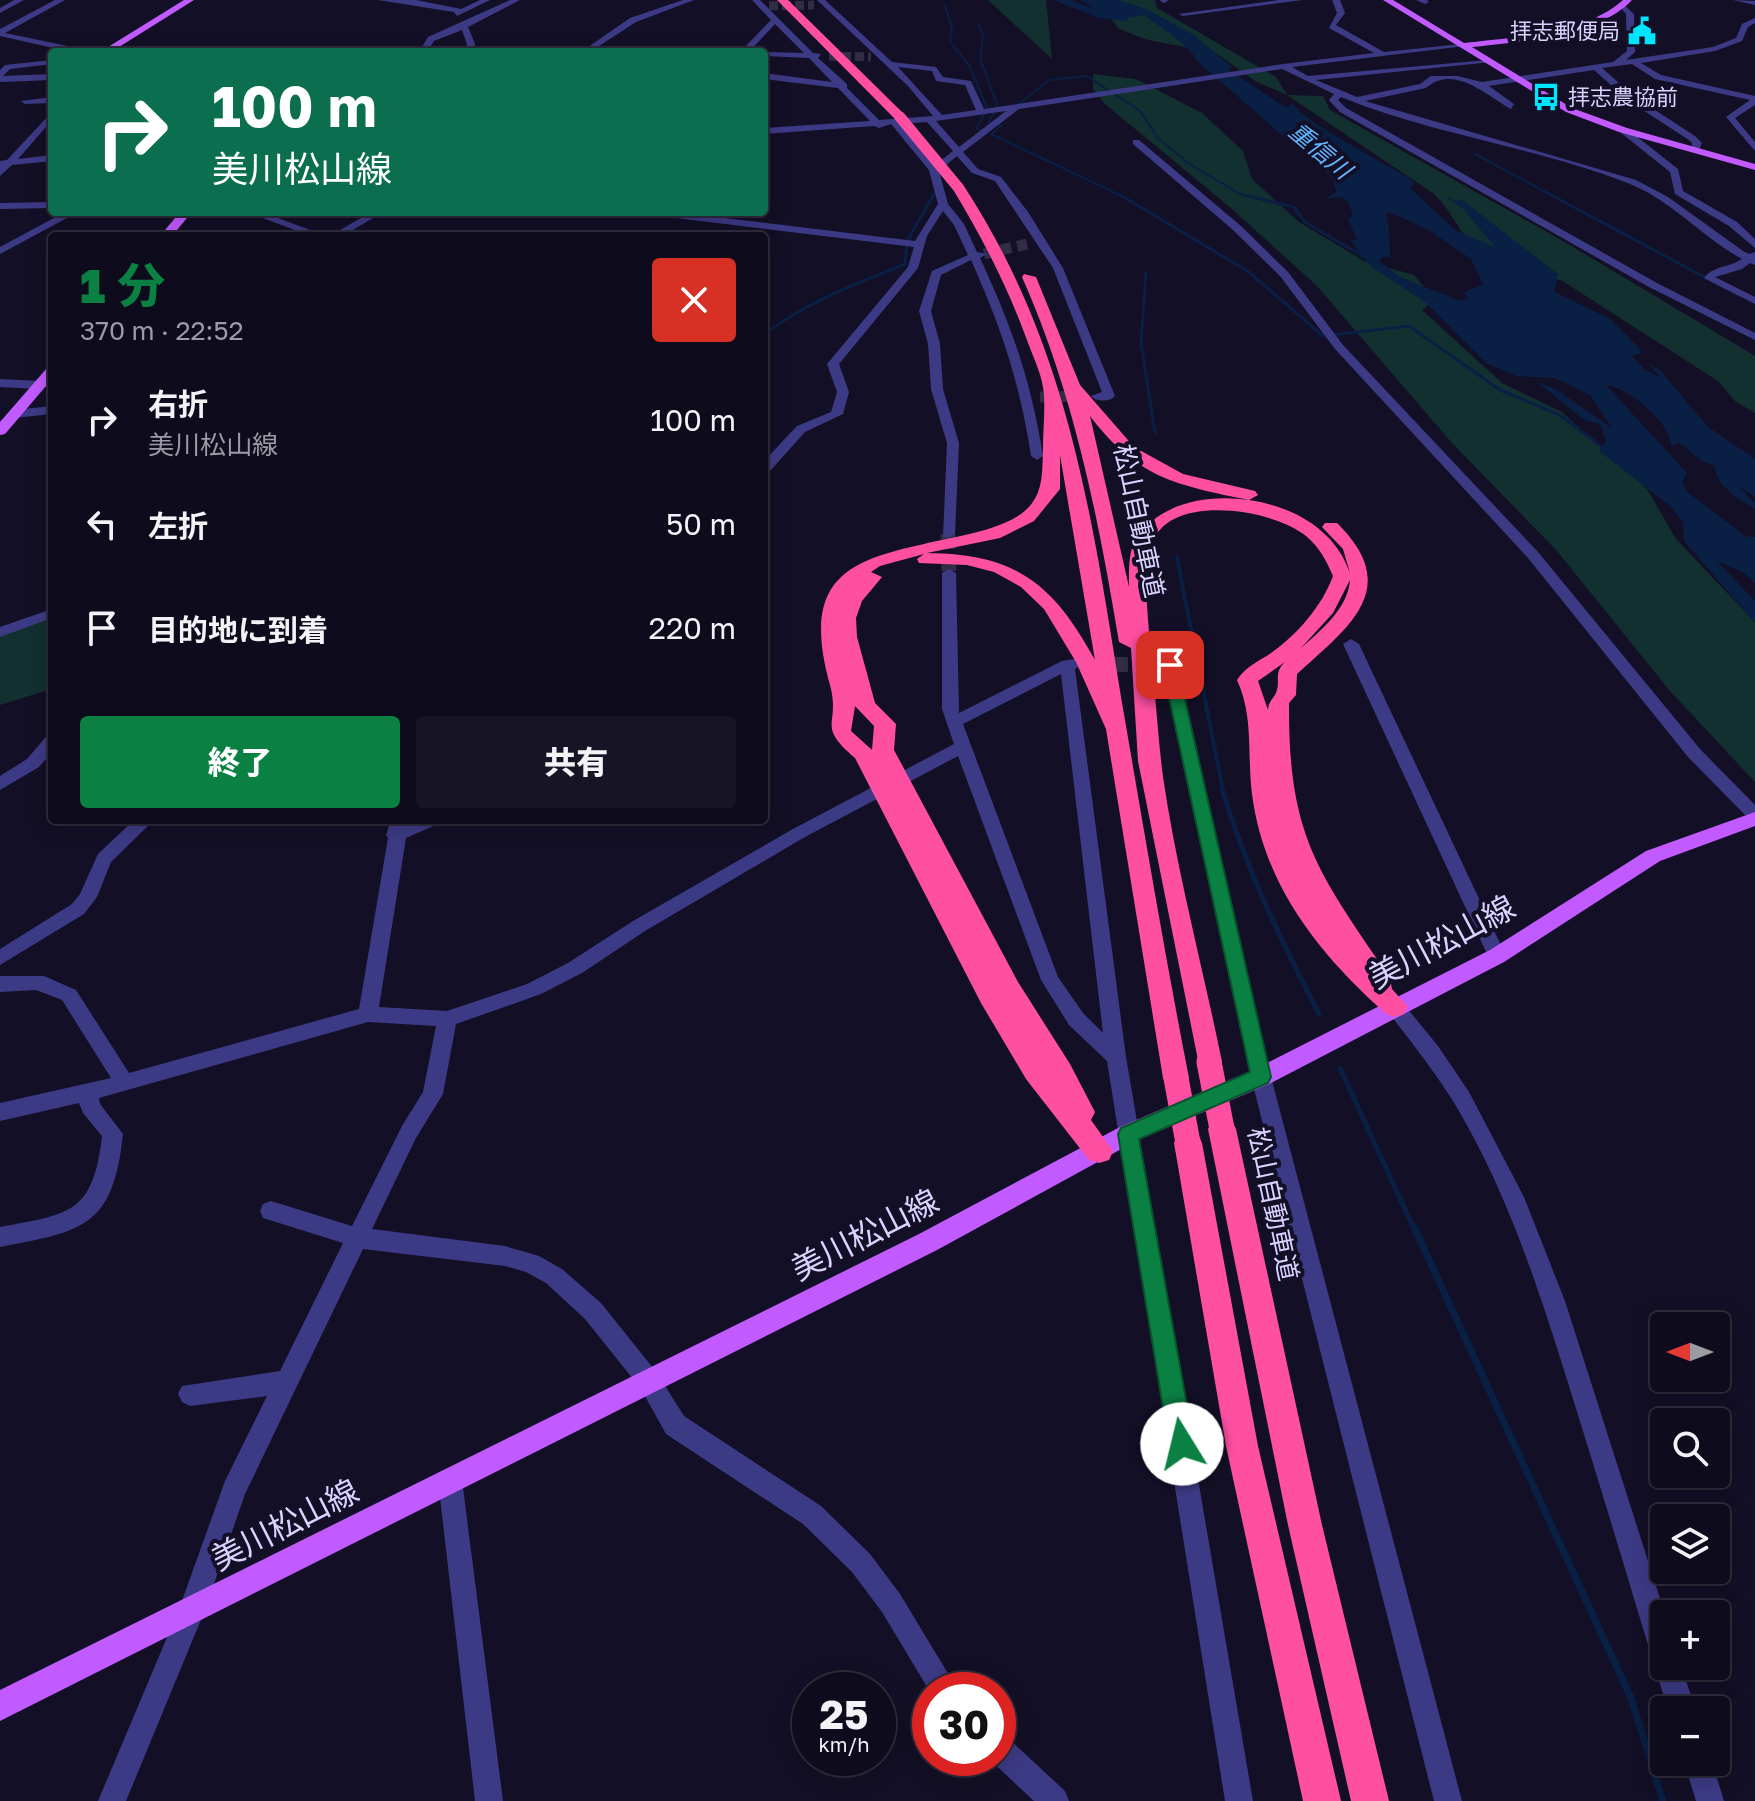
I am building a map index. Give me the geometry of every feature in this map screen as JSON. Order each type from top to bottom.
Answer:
[{"type":"highway","name":"松山自動車道","points":[[782,0],[964,184]]},
{"type":"highway","name":"松山自動車道","points":[[795,0],[914,116],[964,184],[1016,287],[1048,391],[1092,571],[1150,949],[1242,1446],[1322,1801]]},
{"type":"highway","name":"松山自動車道","points":[[1048,391],[1117,571],[1152,774],[1222,1129],[1305,1525],[1370,1801]]},
{"type":"highway","points":[[1048,391],[1051,489],[1034,515],[994,533],[889,555],[851,576],[831,604],[827,620],[828,641],[845,704],[839,727],[844,737],[864,754],[891,786],[1061,1072],[1099,1151]]},
{"type":"highway","points":[[1048,391],[1150,466],[1190,482],[1280,504],[1322,520],[1338,533],[1358,561],[1361,584],[1351,607],[1287,672],[1286,695],[1279,701],[1284,790],[1291,829],[1328,908],[1395,1007]]},
{"type":"highway","points":[[1152,774],[1139,581],[1143,543],[1166,518],[1201,507],[1267,510],[1310,527],[1333,548],[1342,576],[1332,601],[1282,655],[1253,671],[1247,680],[1260,703],[1263,794],[1283,868],[1306,913],[1347,967],[1395,1007]]},
{"type":"highway","points":[[891,786],[883,750],[885,724],[865,706],[847,637],[846,618],[853,599],[865,583],[878,572],[904,562],[929,558],[986,562],[1007,569],[1034,586],[1060,612],[1116,729]]},
{"type":"main road","points":[[111,48],[190,0]]},
{"type":"main road","points":[[1387,0],[1569,110],[1623,130],[1754,164]]},
{"type":"main road","points":[[1461,46],[1546,33],[1603,17],[1626,3]]},
{"type":"main road","points":[[169,232],[183,216]]},
{"type":"main road","points":[[0,431],[48,376]]},
{"type":"main road","name":"美川松山線","points":[[0,1706],[914,1249],[1128,1134],[1261,1077],[1497,956],[1653,856],[1755,817]]},
{"type":"street","points":[[0,11],[20,0]]},
{"type":"street","points":[[0,33],[61,0]]},
{"type":"street","points":[[382,0],[410,1],[463,12]]},
{"type":"street","points":[[439,19],[463,12],[486,0]]},
{"type":"street","points":[[425,48],[431,39],[516,0]]},
{"type":"street","points":[[591,48],[633,20],[690,0]]},
{"type":"street","points":[[820,3],[836,0]]},
{"type":"street","points":[[1183,14],[1298,0]]},
{"type":"street","points":[[1336,0],[1341,13],[1332,26],[1382,54]]},
{"type":"street","points":[[1737,0],[1755,3]]},
{"type":"street","points":[[820,3],[886,60],[975,171],[998,179],[1042,241],[1058,268],[1098,361],[1109,396],[1097,396]]},
{"type":"street","points":[[1615,64],[1631,52],[1630,14],[1626,3]]},
{"type":"street","points":[[762,4],[879,125]]},
{"type":"street","points":[[748,48],[775,20]]},
{"type":"street","points":[[1482,84],[1636,63],[1725,45],[1739,39],[1745,26],[1755,20]]},
{"type":"street","points":[[464,26],[471,44],[470,48]]},
{"type":"street","points":[[0,33],[60,48]]},
{"type":"street","points":[[0,43],[32,43]]},
{"type":"street","points":[[768,131],[935,119],[1283,66],[1461,46]]},
{"type":"street","points":[[768,54],[829,56]]},
{"type":"street","points":[[871,57],[936,69],[937,78],[968,83],[981,112]]},
{"type":"street","points":[[0,77],[8,67],[48,62]]},
{"type":"street","points":[[1306,79],[1488,62]]},
{"type":"street","points":[[1636,63],[1658,77],[1755,100]]},
{"type":"street","points":[[1283,66],[1357,100],[1444,131],[1646,188],[1676,189],[1733,224],[1755,245]]},
{"type":"street","points":[[1597,68],[1632,99],[1692,138],[1697,143],[1695,150]]},
{"type":"street","points":[[768,76],[844,86]]},
{"type":"street","points":[[0,77],[48,77]]},
{"type":"street","points":[[1357,100],[1423,86],[1431,79],[1466,78],[1482,84],[1511,106]]},
{"type":"street","points":[[1340,93],[1333,100],[1343,110],[1653,285],[1755,337]]},
{"type":"street","points":[[25,101],[48,100]]},
{"type":"street","points":[[1755,100],[1730,117],[1755,148]]},
{"type":"street","points":[[934,170],[1016,107]]},
{"type":"street","points":[[0,173],[4,163],[48,120]]},
{"type":"street","points":[[898,120],[934,170],[943,204],[978,255],[1003,319],[1048,391],[1037,456]]},
{"type":"street","points":[[1623,130],[1675,171],[1676,189]]},
{"type":"street","points":[[1136,142],[1237,228],[1284,274],[1339,347],[1533,555],[1694,753],[1755,817]]},
{"type":"street","points":[[4,163],[48,158]]},
{"type":"street","points":[[1646,188],[1753,258],[1738,267],[1714,272],[1709,278],[1755,301]]},
{"type":"street","points":[[768,465],[801,429],[837,414],[843,392],[833,364],[913,268],[909,244],[943,204]]},
{"type":"street","points":[[0,206],[48,205]]},
{"type":"street","points":[[0,251],[66,216]]},
{"type":"street","points":[[264,216],[310,232]]},
{"type":"street","points":[[342,232],[371,216]]},
{"type":"street","points":[[684,216],[909,244]]},
{"type":"street","points":[[1027,244],[1042,241]]},
{"type":"street","points":[[948,534],[953,443],[937,389],[934,344],[925,311],[936,273],[978,255]]},
{"type":"street","points":[[0,383],[40,385]]},
{"type":"street","points":[[14,414],[48,410]]},
{"type":"street","points":[[949,573],[950,709],[954,722],[1050,980],[1076,1019],[1116,1057]]},
{"type":"street","points":[[0,632],[48,614]]},
{"type":"street","points":[[1351,644],[1497,956]]},
{"type":"street","points":[[954,722],[1071,664],[1116,1057],[1239,1801]]},
{"type":"street","points":[[1152,665],[1170,665],[1261,1077],[1448,1801]]},
{"type":"street","points":[[0,784],[33,763],[48,746]]},
{"type":"street","points":[[0,1112],[88,1093],[368,1014],[447,1019],[534,989],[575,968],[652,918],[799,833],[964,746]]},
{"type":"street","points":[[0,958],[78,909],[88,897],[104,859],[141,824]]},
{"type":"street","points":[[368,1014],[397,828]]},
{"type":"street","points":[[0,984],[36,981],[58,987],[69,995],[125,1083]]},
{"type":"street","points":[[1395,1007],[1428,1044],[1461,1092],[1490,1143],[1525,1219],[1559,1312],[1650,1608]]},
{"type":"street","points":[[112,1801],[192,1610],[234,1490],[360,1238],[409,1132],[433,1094],[447,1019]]},
{"type":"street","points":[[0,1237],[74,1221],[100,1195],[111,1161],[113,1134],[90,1107],[88,1093]]},
{"type":"street","points":[[271,1211],[360,1238],[505,1256],[531,1263],[554,1276],[593,1311],[649,1381],[675,1425],[812,1515],[861,1563],[891,1603],[933,1672]]},
{"type":"street","points":[[190,1394],[288,1382]]},
{"type":"street","points":[[450,1480],[489,1801]]},
{"type":"street","points":[[1016,1765],[1055,1801]]},
{"type":"street","points":[[1702,1776],[1710,1801]]},
{"type":"green space","points":[[988,0],[1046,0],[1052,59]]},
{"type":"green space","points":[[1096,0],[1155,0],[1157,8],[1276,77],[1287,95],[1255,81],[1216,53],[1148,40],[1119,29]]},
{"type":"green space","points":[[1093,74],[1136,79],[1202,113],[1243,151],[1252,179],[1299,222],[1364,261],[1414,275],[1435,300],[1422,310],[1502,383],[1562,412],[1647,489],[1676,539],[1755,622],[1755,782],[1670,691],[1557,551],[1452,443],[1317,286],[1232,209],[1105,104],[1093,89]]},
{"type":"green space","points":[[1287,95],[1323,96],[1330,110],[1563,241],[1755,356],[1755,413],[1736,402],[1718,381],[1561,280],[1514,268],[1479,252],[1434,194]]},
{"type":"green space","points":[[48,617],[48,690],[0,705],[0,634]]},
{"type":"water","name":"重信川","points":[[1053,0],[1070,0],[1098,10],[1080,0],[1118,0],[1146,9],[1194,35],[1232,67],[1228,69],[1286,108],[1292,103],[1331,133],[1415,182],[1410,188],[1455,230],[1495,247],[1463,209],[1444,195],[1462,200],[1558,274],[1554,292],[1609,318],[1639,348],[1642,353],[1632,356],[1645,370],[1661,378],[1648,363],[1660,370],[1707,426],[1755,459],[1755,497],[1737,485],[1755,503],[1755,509],[1724,486],[1714,465],[1702,461],[1679,443],[1671,446],[1664,427],[1647,408],[1625,392],[1606,385],[1687,473],[1682,483],[1689,493],[1745,536],[1755,537],[1755,583],[1743,572],[1717,561],[1755,601],[1755,623],[1684,541],[1683,522],[1669,505],[1599,451],[1606,441],[1600,424],[1584,420],[1537,382],[1554,388],[1612,428],[1590,395],[1555,378],[1516,376],[1486,363],[1425,302],[1370,266],[1350,240],[1357,240],[1348,219],[1353,216],[1349,203],[1341,197],[1326,199],[1336,192],[1332,178],[1199,63],[1181,42],[1143,15],[1127,18],[1128,21],[1099,18]],"holes":[[[1389,212],[1427,229],[1471,259],[1483,285],[1464,292],[1468,298],[1461,301],[1400,277],[1379,261],[1384,256],[1391,258],[1386,215]]]},
{"type":"waterway","points":[[944,3],[952,27],[950,42],[969,65],[987,108],[977,128],[981,132]]},
{"type":"waterway","points":[[978,24],[983,35],[980,59],[997,104],[988,126]]},
{"type":"waterway","points":[[1016,106],[1049,80],[1087,76],[1140,111],[1158,138],[1188,163],[1248,196]]},
{"type":"waterway","points":[[996,122],[1001,126],[991,134],[1123,196]]},
{"type":"waterway","points":[[1475,154],[1557,198]]},
{"type":"waterway","points":[[933,166],[929,169],[936,190],[933,196]]},
{"type":"waterway","points":[[768,331],[815,303],[905,264],[907,241],[933,196]]},
{"type":"waterway","points":[[1123,196],[1249,272],[1323,336],[1409,326],[1500,390],[1560,415],[1607,451]]},
{"type":"waterway","points":[[1248,196],[1294,207],[1305,222],[1371,261]]},
{"type":"waterway","points":[[1248,196],[1256,198]]},
{"type":"waterway","points":[[1553,196],[1738,295]]},
{"type":"waterway","points":[[1146,272],[1141,343],[1155,433]]},
{"type":"waterway","points":[[1177,558],[1223,791]]},
{"type":"waterway","points":[[1222,789],[1265,904],[1319,1014]]},
{"type":"waterway","points":[[1340,1068],[1414,1229]]},
{"type":"waterway","points":[[1414,1227],[1631,1698],[1663,1801]]},
{"type":"tunnel","points":[[769,6],[814,5]]},
{"type":"tunnel","points":[[829,56],[871,57]]},
{"type":"tunnel","points":[[984,254],[1027,244]]},
{"type":"tunnel","points":[[1040,397],[1090,396]]},
{"type":"tunnel","points":[[948,534],[949,573]]},
{"type":"tunnel","points":[[1091,664],[1152,665]]},
{"type":"place","name":"拝志郵便局","points":[[1642,31]]},
{"type":"place","name":"拝志農協前","points":[[1546,97]]},
{"type":"route","points":[[1170,665],[1261,1077],[1128,1134],[1182,1444]]}]
